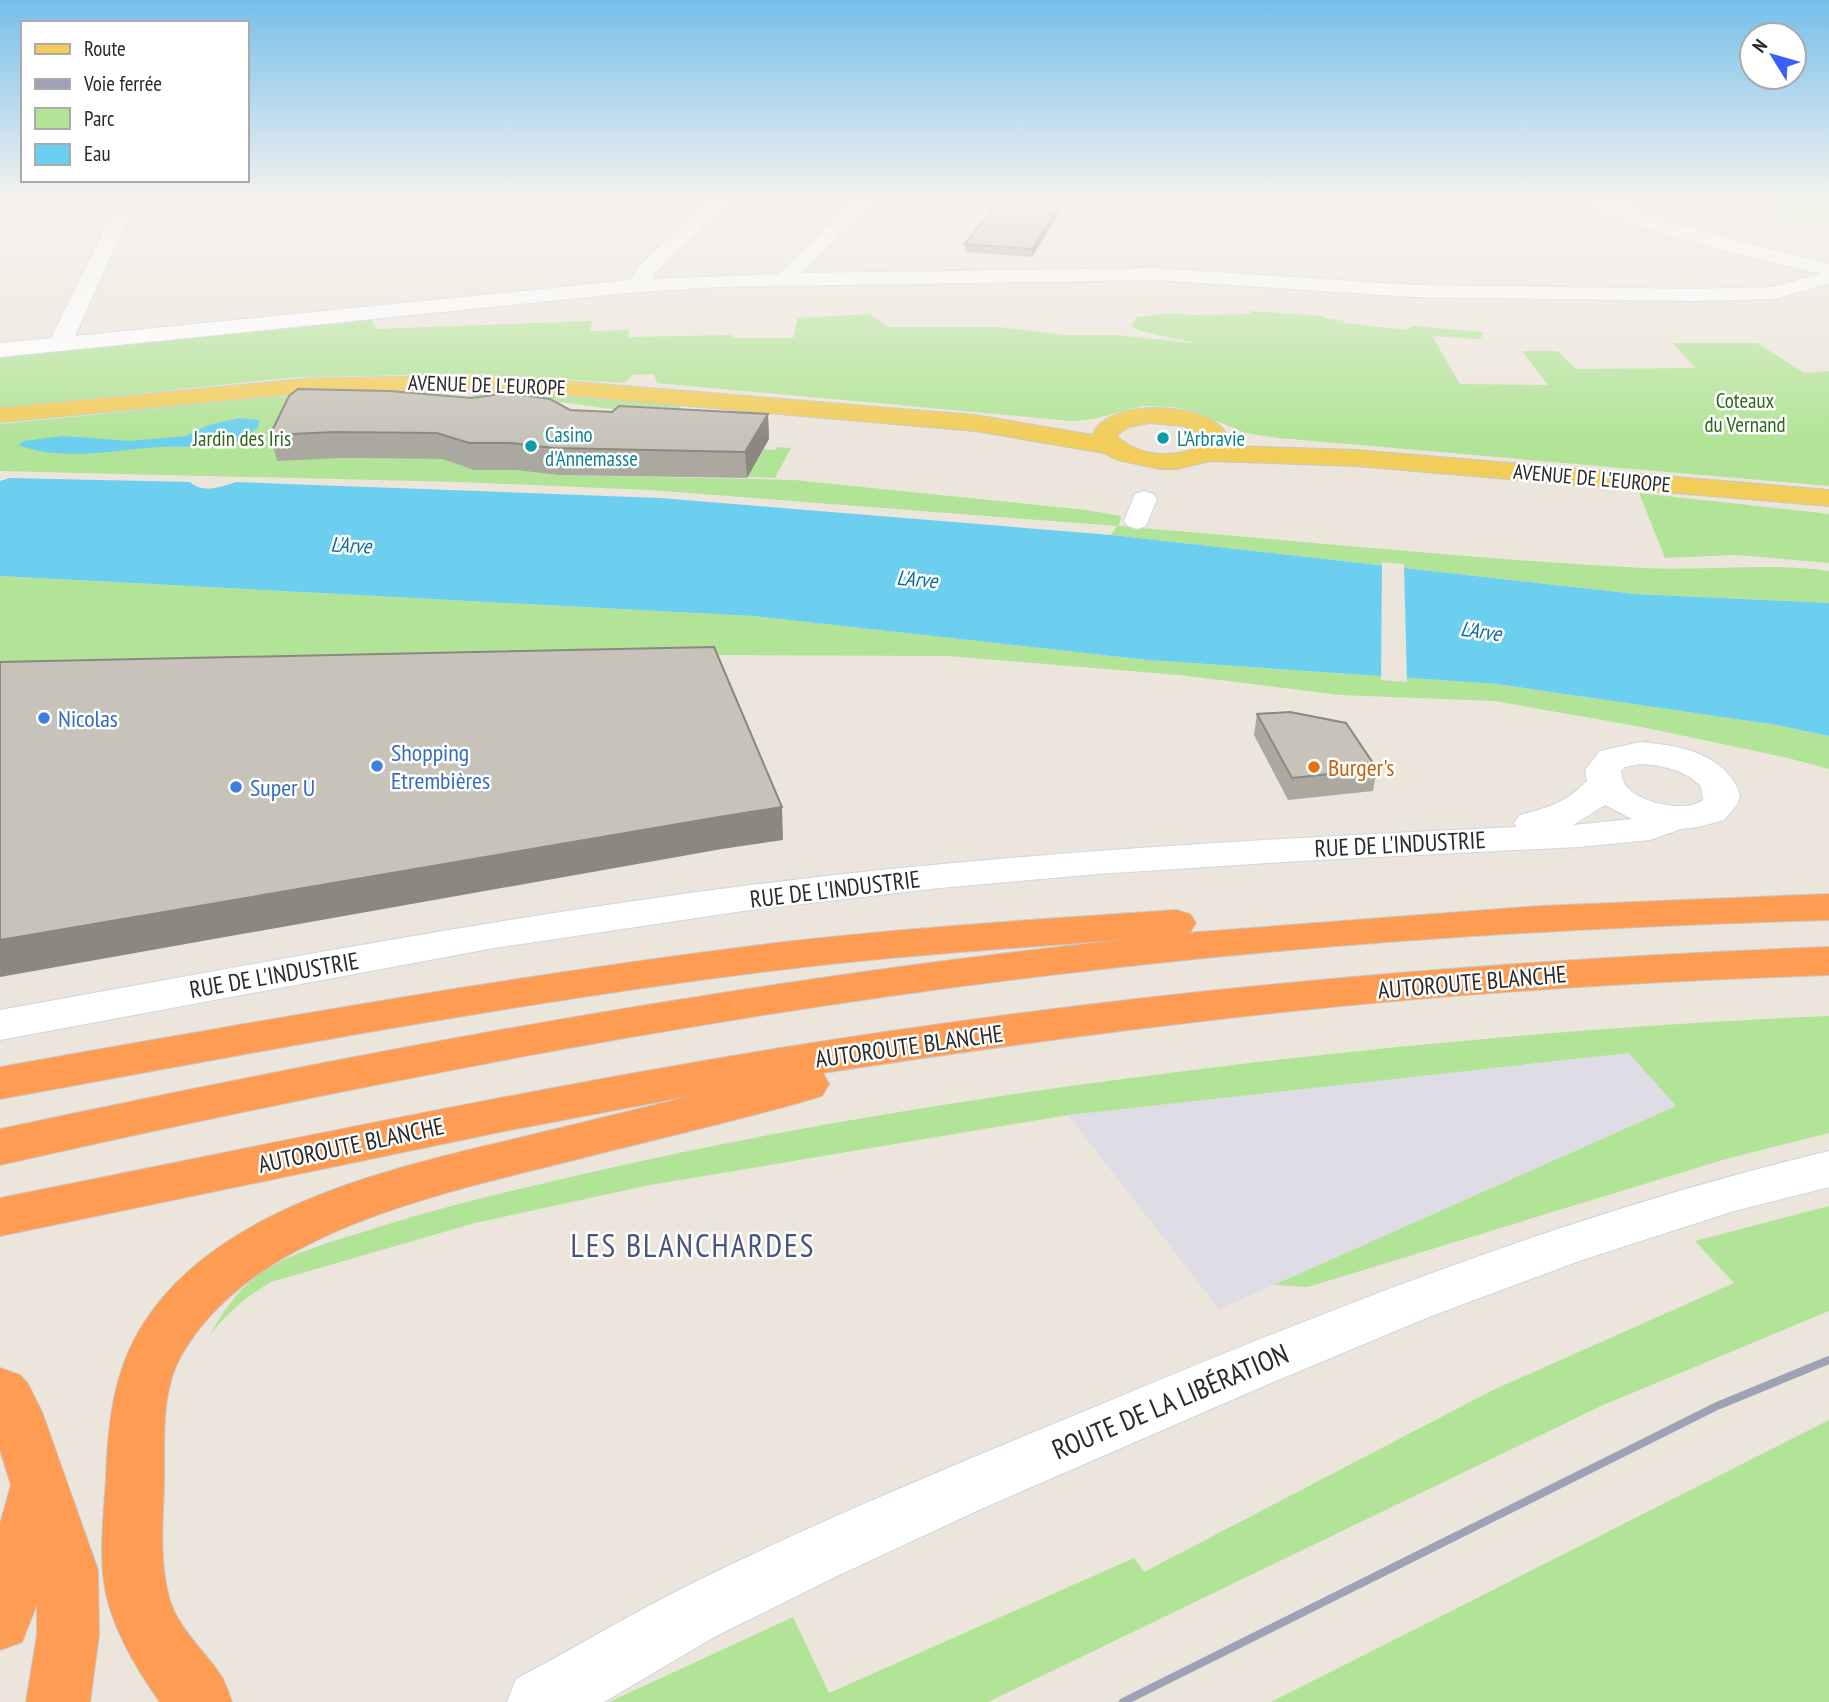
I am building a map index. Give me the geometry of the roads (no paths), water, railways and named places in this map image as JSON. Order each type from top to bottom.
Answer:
[{"type":"highway","points":[[0,1147],[523,1040],[916,979],[1262,940],[1441,926],[1829,907]]},
{"type":"highway","points":[[0,1083],[461,1002],[785,956],[980,936],[1181,923],[1383,915],[1770,909]]},
{"type":"highway","name":"AUTOROUTE BLANCHE","points":[[0,1217],[471,1120],[674,1082],[1029,1028],[1388,988],[1569,974],[1829,961]]},
{"type":"highway","points":[[200,1702],[153,1634],[137,1594],[134,1546],[135,1453],[142,1391],[160,1343],[183,1311],[216,1279],[284,1233],[330,1212],[415,1183],[1029,1028]]},
{"type":"highway","points":[[0,1231],[180,1181]]},
{"type":"highway","points":[[0,1392],[8,1401],[22,1430],[68,1570],[68,1635],[58,1702]]},
{"type":"highway","points":[[0,1620],[16,1578],[39,1488]]},
{"type":"main road","name":"AVENUE DE L'EUROPE","points":[[0,415],[302,386],[464,382],[548,386],[1113,435]]},
{"type":"main road","points":[[1171,416],[1200,424],[1212,444],[1181,460],[1154,460],[1129,455],[1113,435],[1139,417],[1171,416]]},
{"type":"main road","name":"AVENUE DE L'EUROPE","points":[[1212,444],[1829,498]]},
{"type":"street","points":[[60,343],[90,280]]},
{"type":"street","points":[[638,286],[641,280]]},
{"type":"street","points":[[0,350],[638,286],[813,280]]},
{"type":"street","points":[[1253,280],[1413,291],[1702,295],[1773,293],[1820,280]]},
{"type":"street","name":"RUE DE L'INDUSTRIE","points":[[0,1025],[494,935],[750,898],[940,876],[1098,862],[1299,849],[1578,836],[1650,829],[1675,817],[1705,814],[1720,803],[1722,798],[1719,785],[1697,767],[1663,755],[1630,754],[1606,764],[1603,770],[1605,784],[1616,796],[1632,806],[1675,817]]},
{"type":"street","name":"RUE DE L'INDUSTRIE","points":[[0,1007],[498,917],[770,878],[1161,840],[1541,822],[1574,813],[1605,784]]},
{"type":"street","name":"ROUTE DE LA LIBÉRATION","points":[[539,1702],[646,1640],[779,1573],[1211,1382],[1474,1279],[1597,1235],[1722,1195],[1829,1169]]},
{"type":"water","points":[[239,418],[259,420],[258,428],[238,441],[216,446],[159,447],[71,454],[18,445],[24,441],[63,436],[129,441],[186,436],[209,425]]},
{"type":"water","name":"L'Arve","points":[[10,478],[190,482],[206,489],[236,482],[660,498],[1111,535],[1636,594],[1829,603],[1829,736],[1777,725],[1497,684],[1148,660],[752,616],[0,576],[0,481]]},
{"type":"railway","points":[[1123,1702],[1717,1406],[1829,1360]]},
{"type":"place","name":"L’Arbravie","points":[[1163,438]]},
{"type":"place","name":"Casino d'Annemasse","points":[[531,446]]},
{"type":"place","name":"Nicolas","points":[[44,718]]},
{"type":"place","name":"Shopping Etrembières","points":[[377,766]]},
{"type":"place","name":"Burger's","points":[[1314,767]]},
{"type":"place","name":"Super U","points":[[236,787]]},
{"type":"district","name":"LES BLANCHARDES","points":[[693,1245]]},
{"type":"park label","name":"Coteaux du Vernand","points":[[1745,412]]},
{"type":"park label","name":"Jardin des Iris","points":[[242,438]]}]
